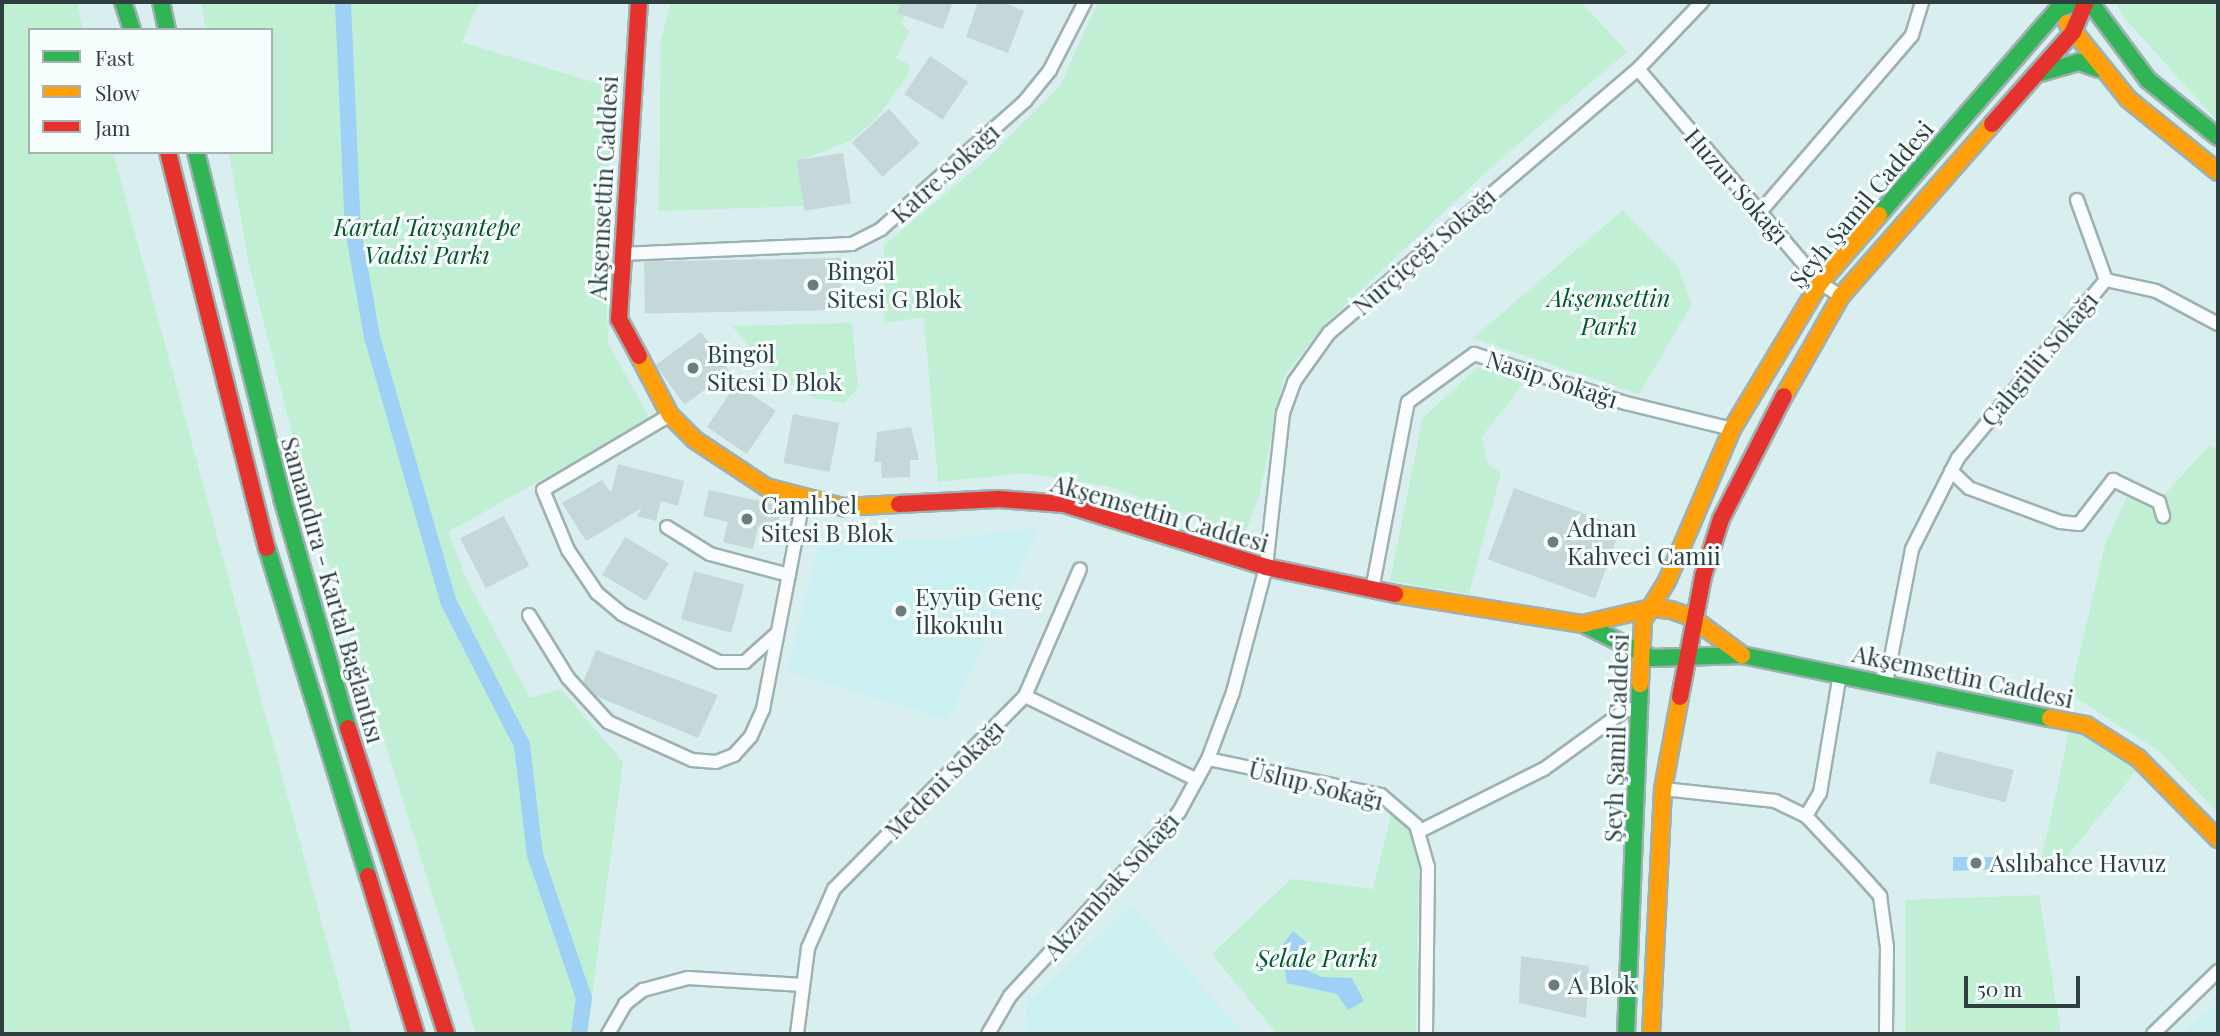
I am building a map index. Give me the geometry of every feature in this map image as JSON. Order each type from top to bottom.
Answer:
[{"type":"main road","points":[[123,2],[131,28]]},
{"type":"main road","points":[[137,2],[142,28]]},
{"type":"main road","points":[[161,2],[167,28]]},
{"type":"main road","points":[[176,2],[180,28]]},
{"type":"main road","name":"Şeyh Şamil Caddesi","points":[[1626,1034],[1641,707],[1642,653],[1639,633],[1732,429],[1820,283],[2056,5],[2077,2]]},
{"type":"main road","points":[[2088,2],[2148,80],[2218,136]]},
{"type":"main road","name":"Şeyh Şamil Caddesi","points":[[1651,1034],[1663,789],[1686,659],[1714,537],[1747,459],[1842,296],[2073,32],[2088,2]]},
{"type":"main road","name":"Akşemsettin Caddesi","points":[[637,3],[619,319],[670,415],[732,467],[803,501],[843,507],[1043,501],[1266,567],[1372,590],[1583,624],[1642,653],[1686,659],[1742,655],[2086,725],[2138,758],[2218,839]]},
{"type":"main road","points":[[2056,5],[2099,69],[2218,172]]},
{"type":"main road","points":[[2033,75],[2079,62],[2099,69]]},
{"type":"main road","name":"Samandıra - Kartal Bağlantısı","points":[[168,154],[254,504],[415,1034]]},
{"type":"main road","name":"Samandıra - Kartal Bağlantısı","points":[[197,154],[293,537],[356,757],[446,1034]]},
{"type":"main road","name":"Akşemsettin Caddesi","points":[[1583,624],[1652,608],[1695,620],[1742,655]]},
{"type":"street","name":"Katre Sokağı","points":[[621,254],[825,247],[852,244],[881,229],[1025,101],[1051,70],[1085,2]]},
{"type":"street","name":"Nurçiçeği Sokağı","points":[[1266,567],[1283,413],[1294,382],[1329,333],[1638,69],[1702,2]]},
{"type":"street","points":[[1760,212],[1912,35],[1922,2]]},
{"type":"street","name":"Huzur Sokağı","points":[[1638,69],[1820,283],[1842,296]]},
{"type":"street","points":[[2077,200],[2106,280]]},
{"type":"street","name":"Çalıgülü Sokağı","points":[[1886,683],[1912,549],[1951,471],[2106,280],[2156,291],[2218,324]]},
{"type":"street","name":"Nasip Sokağı","points":[[1372,590],[1408,402],[1474,354],[1626,403],[1732,429]]},
{"type":"street","points":[[670,415],[543,490],[568,550],[597,593],[622,614],[719,662],[745,662],[778,631]]},
{"type":"street","points":[[1951,471],[1969,488],[2060,522],[2079,524],[2113,480],[2159,502],[2164,516]]},
{"type":"street","points":[[529,615],[568,678],[608,722],[648,744],[716,762],[734,755],[751,736],[763,709],[803,501]]},
{"type":"street","points":[[667,527],[710,554],[789,575]]},
{"type":"street","name":"Akzambak Sokağı","points":[[988,1034],[1010,996],[1180,812],[1208,759],[1233,692],[1266,567]]},
{"type":"street","points":[[1080,569],[1025,696],[1197,780]]},
{"type":"street","points":[[1806,816],[1820,793],[1840,674]]},
{"type":"street","name":"Medeni Sokağı","points":[[797,1034],[803,985],[817,918],[834,889],[1025,696]]},
{"type":"street","points":[[1418,832],[1544,769],[1624,711],[1641,707]]},
{"type":"street","name":"Üslup Sokağı","points":[[1208,759],[1381,795],[1400,807],[1418,832],[1428,867],[1426,1034]]},
{"type":"street","points":[[1663,789],[1775,801],[1806,816],[1880,896],[1887,947],[1886,1034]]},
{"type":"street","points":[[2153,1034],[2218,971]]},
{"type":"street","points":[[608,1034],[625,1004],[643,990],[677,981],[803,985]]},
{"type":"shaded area","name":"Eyyüp Genç İlkokulu","points":[[1040,527],[948,720],[787,671],[818,550],[828,539],[935,541]]},
{"type":"shaded area","points":[[1131,905],[1244,1034],[1028,1034],[1025,1005]]},
{"type":"shaded area","points":[[2218,1001],[2218,1034],[2183,1034]]},
{"type":"green space","points":[[2,2],[77,2],[83,28],[28,28],[28,154],[114,154],[352,1034],[2,1034]]},
{"type":"green space","name":"Kartal Tavşantepe Vadisi Parkı","points":[[201,2],[479,2],[462,42],[616,89],[605,234],[608,343],[650,419],[448,532],[466,578],[530,698],[561,689],[623,762],[587,1034],[476,1034],[309,501],[249,264],[229,154],[273,154],[273,28],[206,28]]},
{"type":"green space","points":[[671,2],[901,2],[898,13],[905,16],[901,24],[910,31],[896,58],[910,65],[907,76],[876,119],[850,141],[798,161],[806,206],[659,211],[661,40]]},
{"type":"green space","points":[[1098,2],[1581,2],[1627,52],[1497,162],[1325,324],[1284,376],[1259,496],[1244,536],[1107,486],[1025,473],[938,482],[924,317],[885,323],[884,245],[986,160],[1060,86]]},
{"type":"green space","points":[[2116,2],[2218,2],[2218,122],[2121,14]]},
{"type":"green space","name":"Akşemsettin Parkı","points":[[1623,210],[1677,265],[1692,304],[1639,394],[1473,338]]},
{"type":"green space","points":[[852,323],[858,388],[844,403],[813,398],[777,377],[732,326]]},
{"type":"green space","name":"Akşemsettin Parkı","points":[[1478,367],[1527,379],[1481,438],[1488,464],[1501,473],[1469,594],[1390,581],[1423,418]]},
{"type":"green space","points":[[2209,446],[2218,449],[2218,813],[2159,751],[2070,694],[2105,545],[2128,495],[2165,494]]},
{"type":"green space","points":[[2070,727],[2141,765],[2057,869],[2038,877]]},
{"type":"green space","name":"Şelale Parkı","points":[[1392,811],[1410,829],[1419,858],[1416,1034],[1277,1034],[1212,954],[1291,879],[1373,889]]},
{"type":"green space","points":[[2039,895],[2061,1034],[1905,1034],[1905,900]]},
{"type":"water","name":"Aslıbahce Havuz","points":[[1953,857],[1999,857],[1999,869],[1953,871]]},
{"type":"water","points":[[1293,931],[1306,942],[1299,952],[1301,968],[1322,977],[1352,978],[1364,1001],[1348,1010],[1337,994],[1287,983],[1282,946]]},
{"type":"building","points":[[901,2],[953,2],[943,29],[897,13]]},
{"type":"building","points":[[978,2],[1002,2],[1024,11],[1008,53],[966,37]]},
{"type":"building","points":[[930,56],[968,82],[942,120],[904,94]]},
{"type":"building","points":[[889,109],[920,143],[883,177],[852,142]]},
{"type":"building","points":[[843,153],[851,203],[805,211],[797,160]]},
{"type":"building","points":[[841,258],[842,310],[645,313],[644,261]]},
{"type":"building","name":"Bingöl Sitesi D Blok","points":[[701,332],[730,372],[684,405],[656,365]]},
{"type":"building","points":[[736,384],[776,411],[747,454],[707,427]]},
{"type":"building","points":[[793,414],[839,423],[830,472],[783,463]]},
{"type":"building","points":[[911,427],[919,460],[910,460],[910,477],[882,478],[881,462],[874,462],[877,432]]},
{"type":"building","points":[[618,464],[684,481],[678,506],[661,501],[656,521],[637,516],[642,508],[586,541],[562,503],[602,480],[611,493]]},
{"type":"building","name":"Adnan Kahveci Camii","points":[[1514,488],[1621,527],[1595,598],[1488,559]]},
{"type":"building","name":"Camlıbel Sitesi B Blok","points":[[709,490],[782,506],[776,530],[758,526],[753,549],[723,542],[728,522],[703,516]]},
{"type":"building","points":[[504,516],[529,566],[486,588],[460,538]]},
{"type":"building","points":[[625,537],[669,563],[646,601],[602,575]]},
{"type":"building","points":[[694,571],[744,584],[731,633],[681,619]]},
{"type":"building","points":[[596,650],[718,695],[698,738],[596,696],[583,682]]},
{"type":"building","points":[[1937,751],[2014,770],[2006,802],[1929,783]]},
{"type":"building","name":"A Blok","points":[[1521,956],[1589,966],[1586,1018],[1519,1003]]},
{"type":"waterway","points":[[343,2],[353,229],[372,337],[448,601],[522,745],[535,855],[584,998],[579,1034]]},
{"type":"traffic: fast","points":[[123,2],[131,28]]},
{"type":"traffic: fast","points":[[161,2],[167,28]]},
{"type":"traffic: fast","points":[[1879,215],[2058,9],[2077,2]]},
{"type":"traffic: fast","points":[[2090,2],[2148,80],[2218,137]]},
{"type":"traffic: fast","points":[[2040,73],[2079,62],[2099,69]]},
{"type":"traffic: fast","points":[[196,154],[282,498],[348,728]]},
{"type":"traffic: fast","points":[[267,548],[368,876]]},
{"type":"traffic: fast","points":[[1583,624],[1652,658],[1742,655],[2050,718]]},
{"type":"traffic: fast","points":[[1626,1034],[1640,684]]},
{"type":"traffic: slow","points":[[2067,23],[2128,99],[2218,172]]},
{"type":"traffic: slow","points":[[1784,396],[1841,296],[1992,124]]},
{"type":"traffic: slow","points":[[1640,684],[1643,620],[1667,581],[1732,429],[1820,283],[1879,215]]},
{"type":"traffic: slow","points":[[639,356],[670,415],[695,440],[766,487],[843,507],[899,504]]},
{"type":"traffic: slow","points":[[1395,594],[1583,624],[1652,608],[1671,610],[1691,617],[1742,655]]},
{"type":"traffic: slow","points":[[1651,1034],[1663,789],[1680,697]]},
{"type":"traffic: slow","points":[[2050,718],[2086,725],[2138,758],[2218,839]]},
{"type":"traffic: jam","points":[[639,2],[619,319],[639,356]]},
{"type":"traffic: jam","points":[[1992,124],[2073,32],[2086,2]]},
{"type":"traffic: jam","points":[[168,154],[267,548]]},
{"type":"traffic: jam","points":[[1680,697],[1703,576],[1721,519],[1784,396]]},
{"type":"traffic: jam","points":[[899,504],[999,499],[1064,504],[1266,567],[1395,594]]},
{"type":"traffic: jam","points":[[348,728],[446,1034]]},
{"type":"traffic: jam","points":[[368,876],[416,1034]]},
{"type":"place","name":"Bingöl Sitesi G Blok","points":[[813,285]]},
{"type":"place","name":"Bingöl Sitesi D Blok","points":[[693,368]]},
{"type":"place","name":"Camlıbel Sitesi B Blok","points":[[747,519]]},
{"type":"place","name":"Adnan Kahveci Camii","points":[[1553,542]]},
{"type":"place","name":"Eyyüp Genç İlkokulu","points":[[901,611]]},
{"type":"place","name":"Aslıbahce Havuz","points":[[1976,863]]},
{"type":"place","name":"A Blok","points":[[1554,985]]}]
